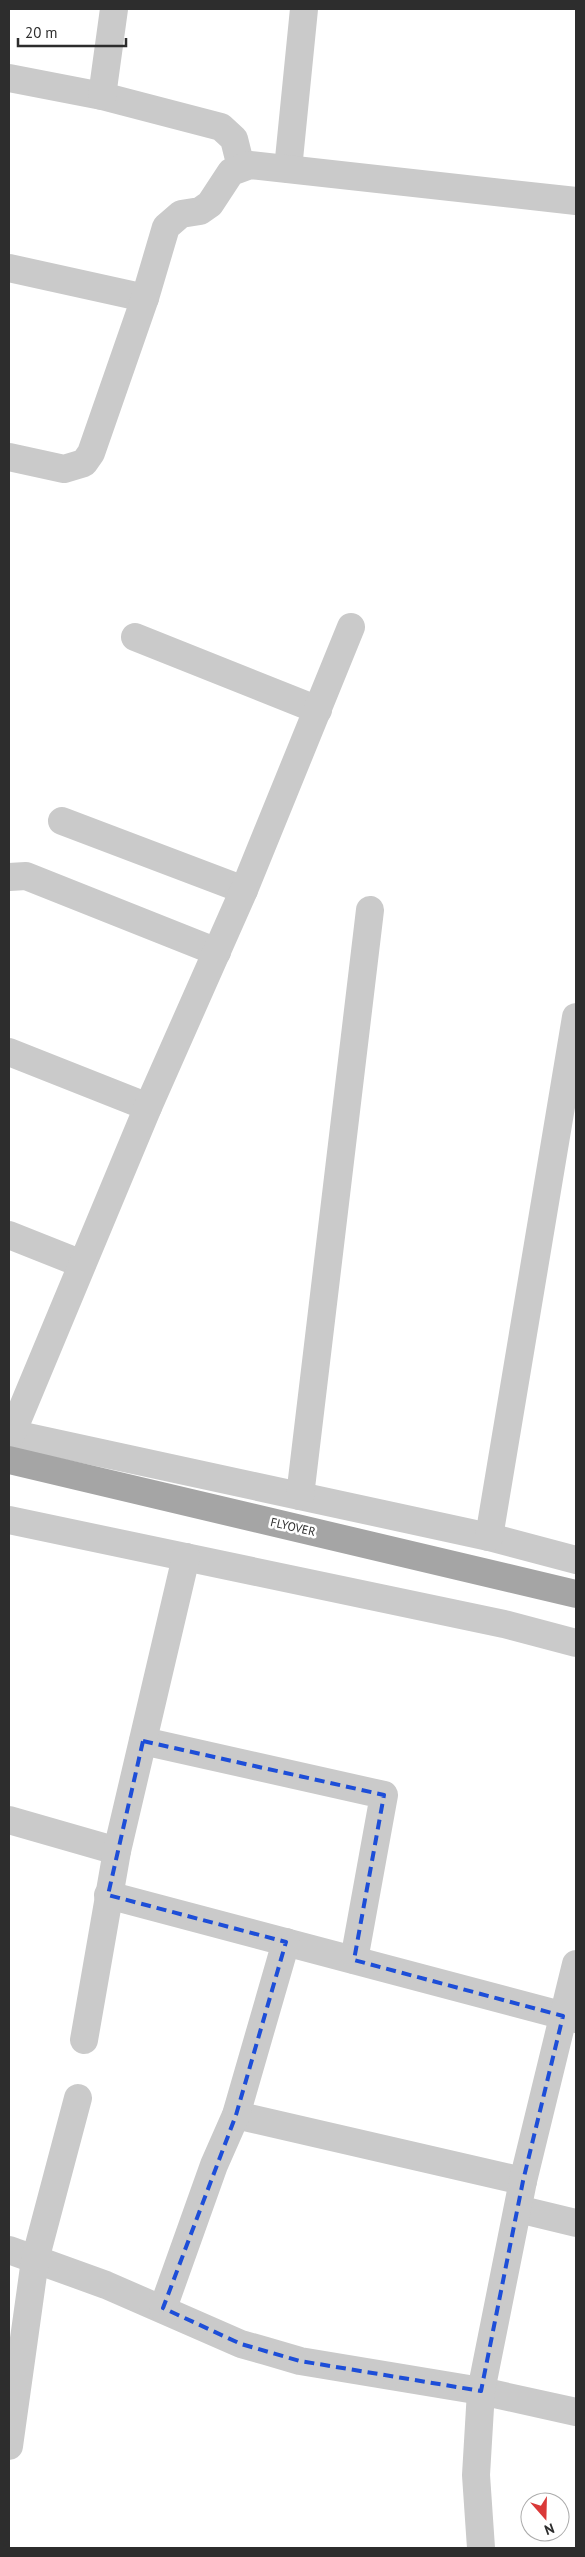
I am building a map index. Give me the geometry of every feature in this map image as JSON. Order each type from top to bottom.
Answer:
[{"type":"main road","name":"FLYOVER","points":[[9,1460],[575,1593]]},
{"type":"street","points":[[102,96],[114,9]]},
{"type":"street","points":[[288,169],[304,9]]},
{"type":"street","points":[[9,78],[102,96],[221,127],[234,139],[241,167]]},
{"type":"street","points":[[9,457],[64,468],[84,463],[90,453],[145,298],[166,227],[181,214],[200,211],[210,204],[231,172],[241,167],[250,165],[576,200]]},
{"type":"street","points":[[9,268],[145,298]]},
{"type":"street","points":[[351,628],[244,890],[148,1107],[10,1433],[489,1538],[576,1560]]},
{"type":"street","points":[[135,637],[318,710]]},
{"type":"street","points":[[62,821],[244,890]]},
{"type":"street","points":[[9,877],[26,876],[217,952]]},
{"type":"street","points":[[300,1496],[370,910]]},
{"type":"street","points":[[489,1538],[576,1016]]},
{"type":"street","points":[[9,1052],[148,1107]]},
{"type":"street","points":[[9,1235],[82,1264]]},
{"type":"street","points":[[9,1520],[504,1624],[576,1643]]},
{"type":"street","points":[[84,2040],[117,1851],[186,1557]]},
{"type":"street","points":[[143,1741],[384,1795],[354,1960]]},
{"type":"street","points":[[9,1820],[117,1851]]},
{"type":"street","points":[[108,1895],[570,2018]]},
{"type":"street","points":[[163,2308],[214,2165],[236,2115],[286,1942]]},
{"type":"street","points":[[481,2548],[476,2475],[480,2392],[523,2181],[570,2018],[576,1964]]},
{"type":"street","points":[[9,2446],[35,2260],[78,2098]]},
{"type":"street","points":[[236,2115],[523,2181]]},
{"type":"street","points":[[518,2209],[576,2222]]},
{"type":"street","points":[[9,2250],[163,2308],[241,2344],[300,2361],[480,2392],[576,2412]]},
{"type":"highlighted area","points":[[143,1741],[384,1795],[354,1960],[563,2016],[523,2181],[481,2391],[300,2361],[241,2344],[163,2308],[236,2115],[286,1942],[108,1895]]}]
